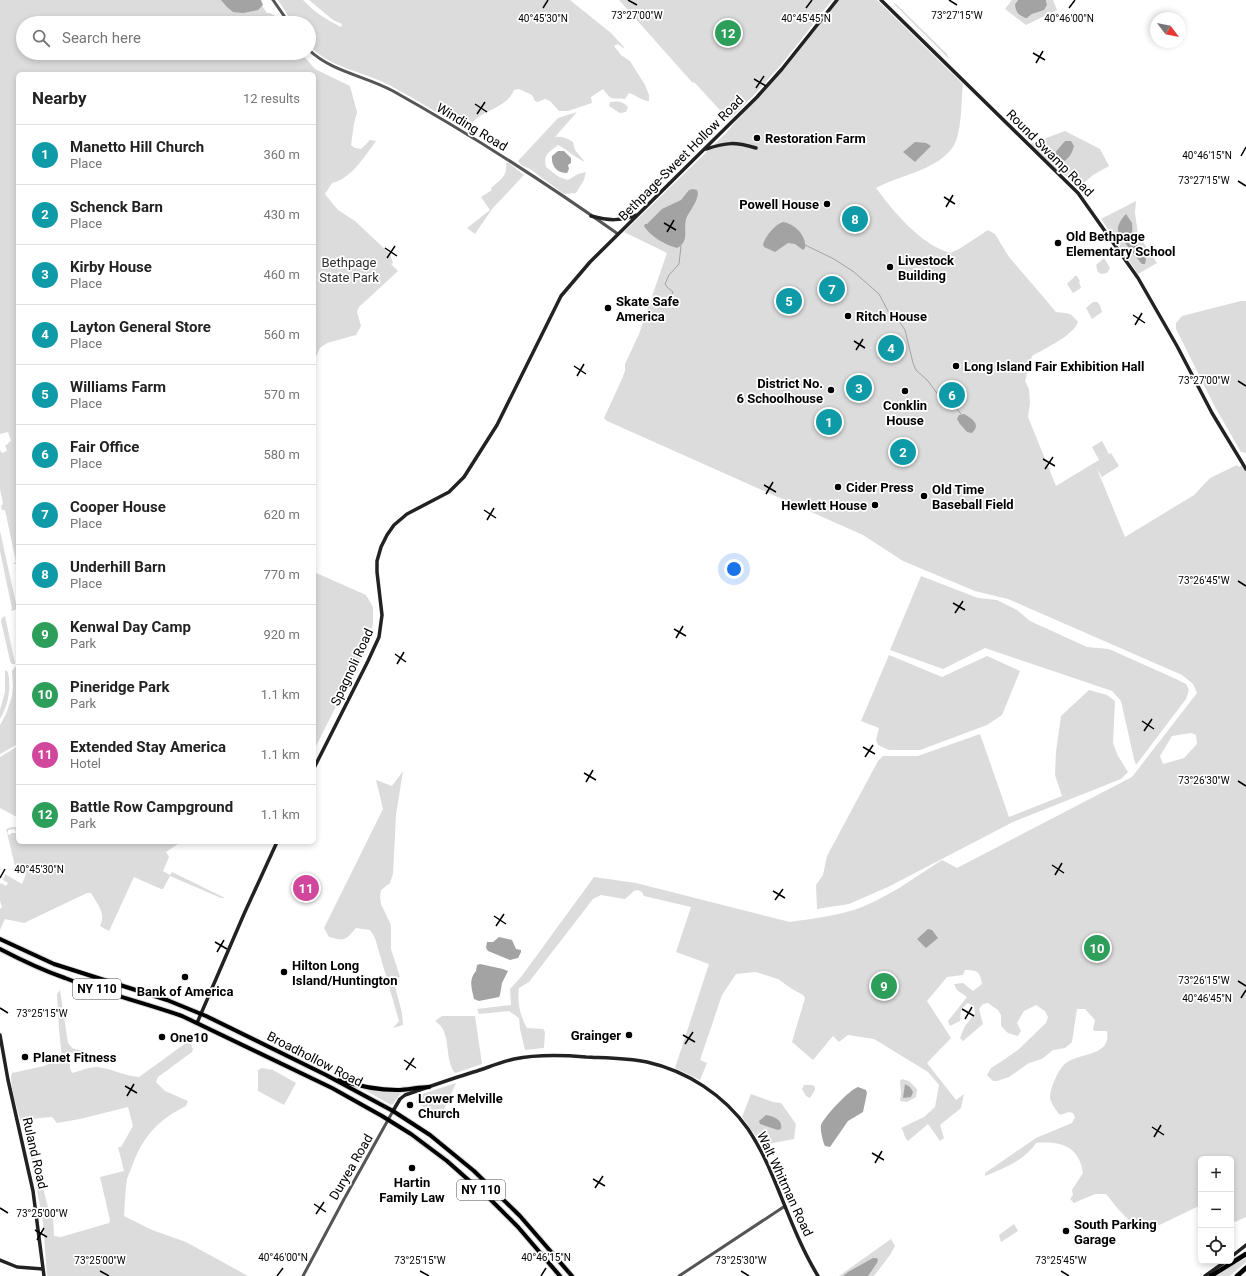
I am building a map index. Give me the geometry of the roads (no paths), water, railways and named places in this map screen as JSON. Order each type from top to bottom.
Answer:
[{"type":"highway","points":[[1211,1276],[1246,1254]]},
{"type":"highway","points":[[1238,1276],[1246,1268]]},
{"type":"main road","name":"Bethpage-Sweet Hollow Road","points":[[517,385],[561,296],[590,262],[757,97],[782,69],[837,0]]},
{"type":"main road","name":"Round Swamp Road","points":[[881,0],[1078,193],[1138,278],[1177,346],[1212,413],[1246,469]]},
{"type":"main road","points":[[705,149],[731,143],[756,148]]},
{"type":"main road","points":[[592,216],[612,220],[623,220],[638,215]]},
{"type":"main road","name":"Spagnoli Road","points":[[316,764],[379,637],[382,615],[377,568],[378,554],[383,541],[392,527],[401,518],[412,510],[449,492],[464,477],[495,429],[517,385]]},
{"type":"main road","points":[[197,1023],[276,844]]},
{"type":"main road","name":"Broadhollow Road","points":[[0,939],[54,964],[160,998],[201,1014],[326,1075],[393,1111],[430,1135],[474,1171],[520,1216],[572,1276]]},
{"type":"main road","name":"Broadhollow Road","points":[[0,949],[38,968],[158,1007],[197,1023],[332,1088],[389,1120],[411,1134],[447,1161],[490,1199],[518,1227],[560,1276]]},
{"type":"main road","name":"Ruland Road","points":[[0,1035],[8,1080],[33,1191],[44,1276]]},
{"type":"main road","name":"Walt Whitman Road","points":[[393,1111],[402,1097],[508,1061],[537,1056],[574,1056],[632,1060],[663,1067],[683,1075],[705,1087],[726,1104],[739,1118],[759,1147],[797,1235],[818,1276]]},
{"type":"main road","points":[[326,1075],[358,1086],[383,1090],[404,1090],[429,1087]]},
{"type":"main road","points":[[1234,1255],[1246,1245]]},
{"type":"main road","points":[[0,1260],[17,1268],[44,1269]]},
{"type":"main road","points":[[1205,1276],[1222,1264]]},
{"type":"street","points":[[273,0],[284,16]]},
{"type":"street","name":"Winding Road","points":[[316,56],[332,66],[375,82],[394,91],[493,151],[618,234]]},
{"type":"street","name":"Duryea Road","points":[[303,1276],[393,1111]]},
{"type":"street","points":[[679,1276],[785,1206]]},
{"type":"waterway","points":[[805,245],[834,259],[854,272],[879,294],[889,313],[899,321],[905,330],[916,370],[928,381],[942,400],[957,409],[961,414]]},
{"type":"waterway","points":[[671,296],[673,292],[665,284],[669,275],[679,264],[681,246]]},
{"type":"place","name":"Battle Row Campground","points":[[728,33]]},
{"type":"place","name":"Restoration Farm","points":[[757,138]]},
{"type":"place","name":"Powell House","points":[[827,204]]},
{"type":"place","name":"Underhill Barn","points":[[855,219]]},
{"type":"place","name":"Old Bethpage Elementary School","points":[[1058,243]]},
{"type":"place","name":"Livestock Building","points":[[890,267]]},
{"type":"place","name":"Cooper House","points":[[832,289]]},
{"type":"place","name":"Williams Farm","points":[[789,301]]},
{"type":"place","name":"Skate Safe America","points":[[608,308]]},
{"type":"place","name":"Ritch House","points":[[848,316]]},
{"type":"place","name":"Layton General Store","points":[[891,348]]},
{"type":"place","name":"Long Island Fair Exhibition Hall","points":[[956,366]]},
{"type":"place","name":"Kirby House","points":[[859,388]]},
{"type":"place","name":"District No. 6 Schoolhouse","points":[[831,390]]},
{"type":"place","name":"Conklin House","points":[[905,391]]},
{"type":"place","name":"Fair Office","points":[[952,395]]},
{"type":"place","name":"Manetto Hill Church","points":[[829,422]]},
{"type":"place","name":"Schenck Barn","points":[[903,452]]},
{"type":"place","name":"Cider Press","points":[[838,487]]},
{"type":"place","name":"Old Time Baseball Field","points":[[924,496]]},
{"type":"place","name":"Hewlett House","points":[[875,505]]},
{"type":"place","name":"Extended Stay America","points":[[306,888]]},
{"type":"place","name":"Pineridge Park","points":[[1097,948]]},
{"type":"place","name":"Hilton Long Island/Huntington","points":[[284,972]]},
{"type":"place","name":"Bank of America","points":[[185,977]]},
{"type":"place","name":"Kenwal Day Camp","points":[[884,986]]},
{"type":"place","name":"Grainger","points":[[629,1035]]},
{"type":"place","name":"One10","points":[[162,1037]]},
{"type":"place","name":"Planet Fitness","points":[[25,1057]]},
{"type":"place","name":"Lower Melville Church","points":[[410,1105]]},
{"type":"place","name":"Hartin Family Law","points":[[412,1168]]},
{"type":"place","name":"South Parking Garage","points":[[1066,1231]]},
{"type":"park label","name":"Bethpage State Park","points":[[349,270]]}]
